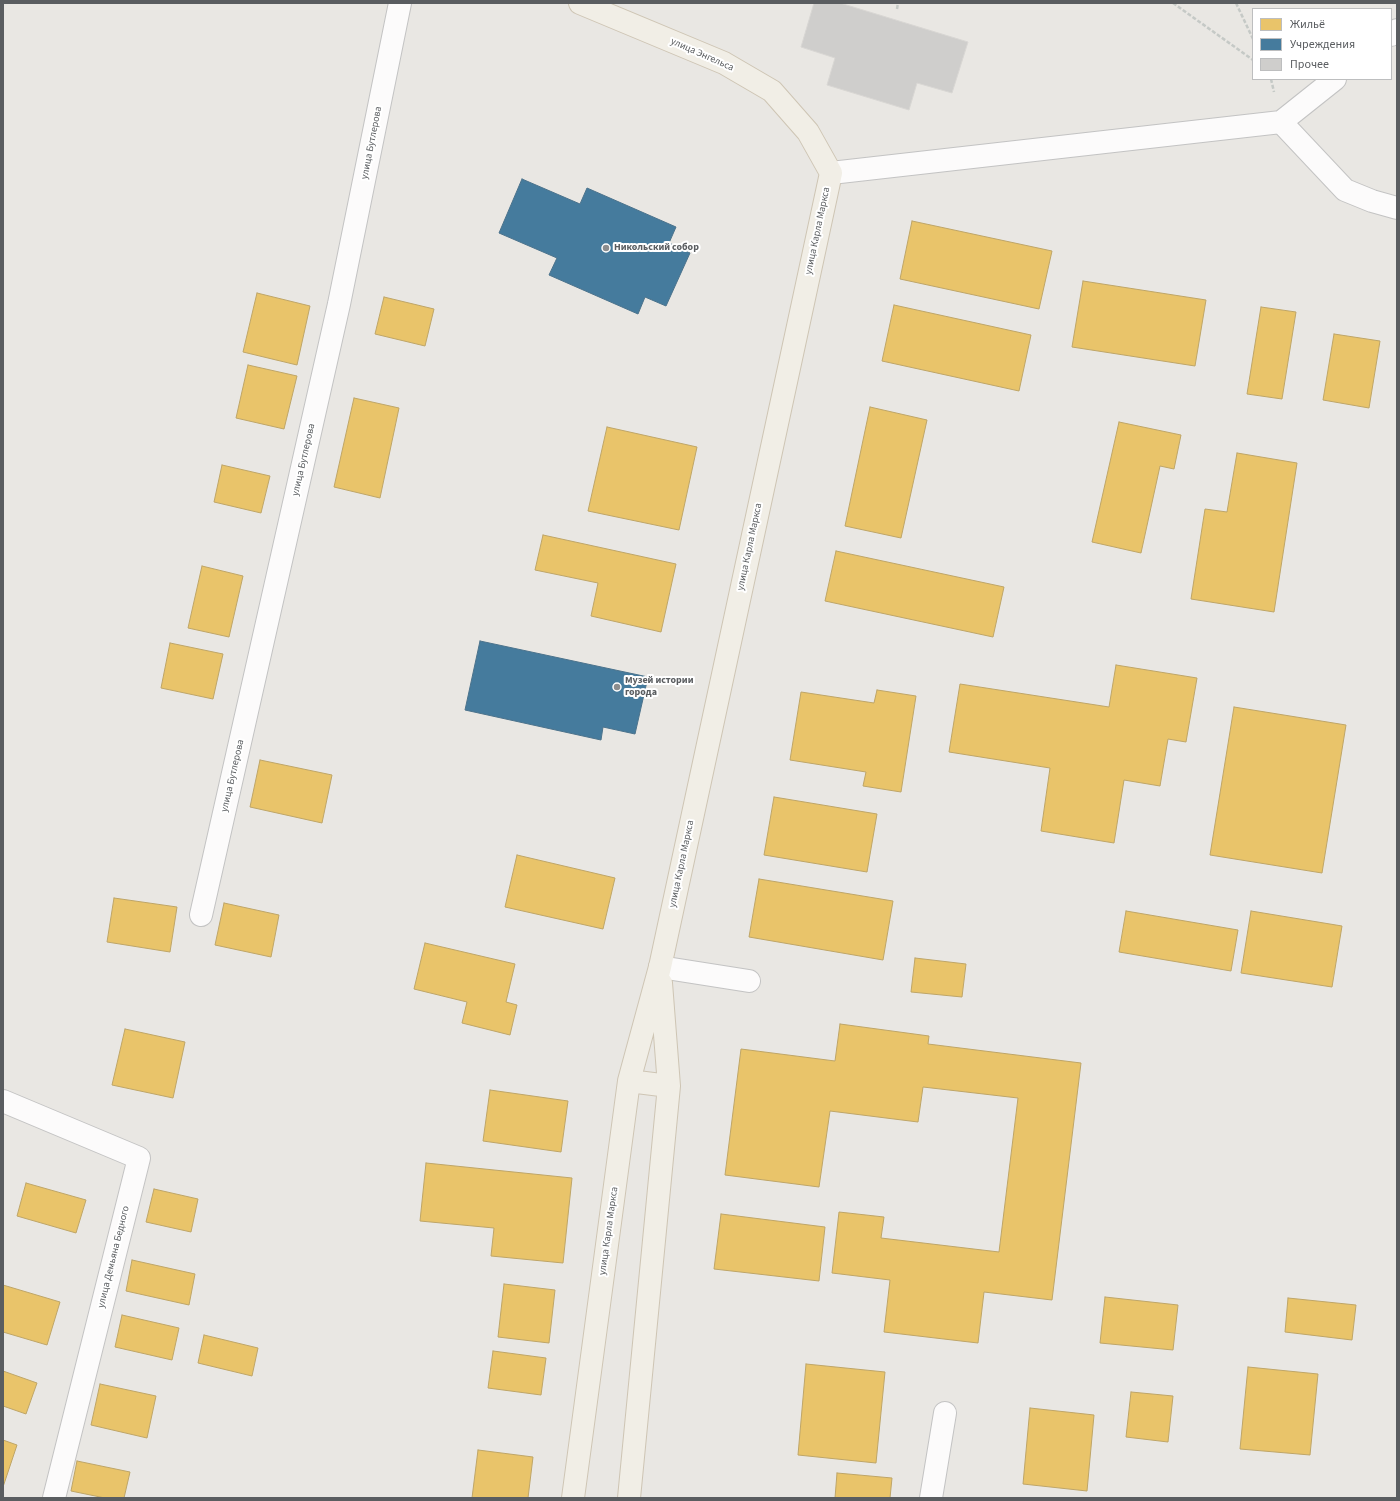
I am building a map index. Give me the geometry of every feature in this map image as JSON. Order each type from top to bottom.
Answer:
[{"type":"main road","name":"улица Энгельса","points":[[580,3],[724,63],[772,91],[808,132]]},
{"type":"main road","name":"улица Карла Маркса","points":[[573,1498],[629,1081],[660,967],[831,173],[808,132]]},
{"type":"main road","name":"улица Карла Маркса","points":[[629,1498],[669,1086],[660,967]]},
{"type":"main road","points":[[629,1081],[669,1086]]},
{"type":"street","name":"улица Бутлерова","points":[[201,915],[339,304],[400,3]]},
{"type":"street","points":[[831,173],[1281,122],[1334,80]]},
{"type":"street","points":[[1281,122],[1344,190],[1372,201],[1397,208]]},
{"type":"street","points":[[660,967],[749,981]]},
{"type":"street","name":"улица Демьяна Бедного","points":[[3,1102],[139,1158],[54,1498]]},
{"type":"street","points":[[931,1498],[945,1413]]},
{"type":"path","points":[[897,9],[898,3]]},
{"type":"path","points":[[1173,3],[1252,59]]},
{"type":"path","points":[[1236,3],[1252,37]]},
{"type":"building: Жильё","points":[[912,221],[1052,251],[1039,309],[900,279]]},
{"type":"building: Жильё","points":[[1083,281],[1206,300],[1195,366],[1072,347]]},
{"type":"building: Жильё","points":[[257,293],[310,306],[297,365],[243,352]]},
{"type":"building: Жильё","points":[[384,297],[434,309],[425,346],[375,334]]},
{"type":"building: Жильё","points":[[894,305],[1031,335],[1019,391],[882,361]]},
{"type":"building: Жильё","points":[[1261,307],[1296,312],[1282,399],[1247,394]]},
{"type":"building: Жильё","points":[[1334,334],[1380,341],[1369,408],[1323,400]]},
{"type":"building: Жильё","points":[[248,365],[297,376],[284,429],[236,418]]},
{"type":"building: Жильё","points":[[354,398],[399,408],[380,498],[334,487]]},
{"type":"building: Жильё","points":[[870,407],[927,420],[901,538],[845,526]]},
{"type":"building: Жильё","points":[[1119,422],[1181,435],[1174,469],[1160,466],[1141,553],[1092,542]]},
{"type":"building: Жильё","points":[[607,427],[697,447],[679,530],[588,511]]},
{"type":"building: Жильё","points":[[1237,453],[1297,463],[1274,612],[1191,599],[1205,509],[1227,512]]},
{"type":"building: Жильё","points":[[222,465],[270,476],[261,513],[214,502]]},
{"type":"building: Жильё","points":[[543,535],[676,564],[661,632],[591,616],[598,583],[535,570]]},
{"type":"building: Жильё","points":[[836,551],[1004,587],[993,637],[825,601]]},
{"type":"building: Жильё","points":[[202,566],[243,576],[229,637],[188,628]]},
{"type":"building: Жильё","points":[[170,643],[223,654],[213,699],[161,688]]},
{"type":"building: Жильё","points":[[1116,665],[1197,678],[1186,742],[1168,739],[1160,786],[1124,780],[1114,843],[1041,831],[1050,768],[949,752],[960,684],[1109,707]]},
{"type":"building: Жильё","points":[[877,690],[916,696],[901,792],[863,786],[866,772],[790,760],[801,692],[874,703]]},
{"type":"building: Жильё","points":[[1234,707],[1346,725],[1322,873],[1210,855]]},
{"type":"building: Жильё","points":[[260,760],[332,775],[322,823],[250,807]]},
{"type":"building: Жильё","points":[[774,797],[877,814],[867,872],[764,855]]},
{"type":"building: Жильё","points":[[517,855],[615,878],[603,929],[505,907]]},
{"type":"building: Жильё","points":[[759,879],[893,901],[883,960],[749,937]]},
{"type":"building: Жильё","points":[[114,898],[177,907],[170,952],[107,942]]},
{"type":"building: Жильё","points":[[224,903],[279,915],[271,957],[215,945]]},
{"type":"building: Жильё","points":[[1126,911],[1238,930],[1231,971],[1119,952]]},
{"type":"building: Жильё","points":[[1251,911],[1342,926],[1332,987],[1241,973]]},
{"type":"building: Жильё","points":[[425,943],[515,964],[506,1002],[517,1005],[510,1035],[462,1023],[467,1002],[414,989]]},
{"type":"building: Жильё","points":[[915,958],[966,964],[962,997],[911,992]]},
{"type":"building: Жильё","points":[[840,1024],[929,1036],[928,1044],[1081,1063],[1052,1300],[984,1292],[978,1343],[884,1332],[890,1280],[832,1273],[839,1212],[884,1217],[881,1238],[999,1252],[1018,1098],[923,1087],[918,1122],[830,1111],[819,1187],[725,1175],[741,1049],[835,1061]]},
{"type":"building: Жильё","points":[[125,1029],[185,1042],[173,1098],[112,1085]]},
{"type":"building: Жильё","points":[[490,1090],[568,1101],[561,1152],[483,1141]]},
{"type":"building: Жильё","points":[[426,1163],[572,1178],[563,1263],[491,1256],[494,1228],[420,1221]]},
{"type":"building: Жильё","points":[[26,1183],[86,1200],[76,1233],[17,1216]]},
{"type":"building: Жильё","points":[[154,1189],[198,1199],[191,1232],[146,1222]]},
{"type":"building: Жильё","points":[[721,1214],[825,1227],[819,1281],[714,1269]]},
{"type":"building: Жильё","points":[[132,1260],[195,1274],[189,1305],[126,1291]]},
{"type":"building: Жильё","points":[[504,1284],[555,1290],[549,1343],[498,1337]]},
{"type":"building: Жильё","points":[[3,1285],[60,1302],[47,1345],[3,1332]]},
{"type":"building: Жильё","points":[[1105,1297],[1178,1305],[1173,1350],[1100,1343]]},
{"type":"building: Жильё","points":[[1288,1298],[1356,1305],[1352,1340],[1285,1332]]},
{"type":"building: Жильё","points":[[122,1315],[179,1328],[172,1360],[115,1347]]},
{"type":"building: Жильё","points":[[204,1335],[258,1348],[252,1376],[198,1363]]},
{"type":"building: Жильё","points":[[493,1351],[546,1358],[541,1395],[488,1388]]},
{"type":"building: Жильё","points":[[806,1364],[885,1372],[876,1463],[798,1455]]},
{"type":"building: Жильё","points":[[1248,1367],[1318,1374],[1310,1455],[1240,1449]]},
{"type":"building: Жильё","points":[[3,1371],[37,1383],[26,1414],[3,1406]]},
{"type":"building: Жильё","points":[[100,1384],[156,1396],[147,1438],[91,1425]]},
{"type":"building: Жильё","points":[[1131,1392],[1173,1396],[1168,1442],[1126,1437]]},
{"type":"building: Жильё","points":[[1030,1408],[1094,1415],[1087,1491],[1023,1484]]},
{"type":"building: Жильё","points":[[3,1440],[17,1445],[3,1487]]},
{"type":"building: Жильё","points":[[478,1450],[533,1457],[528,1498],[472,1498]]},
{"type":"building: Жильё","points":[[77,1461],[130,1472],[124,1498],[105,1498],[71,1491]]},
{"type":"building: Жильё","points":[[837,1473],[892,1478],[890,1498],[835,1498]]},
{"type":"building: Учреждения","name":"Никольский собор","points":[[522,179],[580,204],[587,188],[676,227],[669,243],[690,253],[666,306],[645,297],[638,314],[549,275],[557,258],[499,233]]},
{"type":"building: Учреждения","points":[[480,641],[648,677],[635,734],[603,727],[601,740],[465,710]]},
{"type":"building: Прочее","points":[[814,3],[840,3],[968,42],[952,93],[917,83],[909,110],[827,85],[835,58],[801,47]]},
{"type":"place","name":"Никольский собор","points":[[606,248]]},
{"type":"place","name":"Музей истории города","points":[[617,687]]}]
